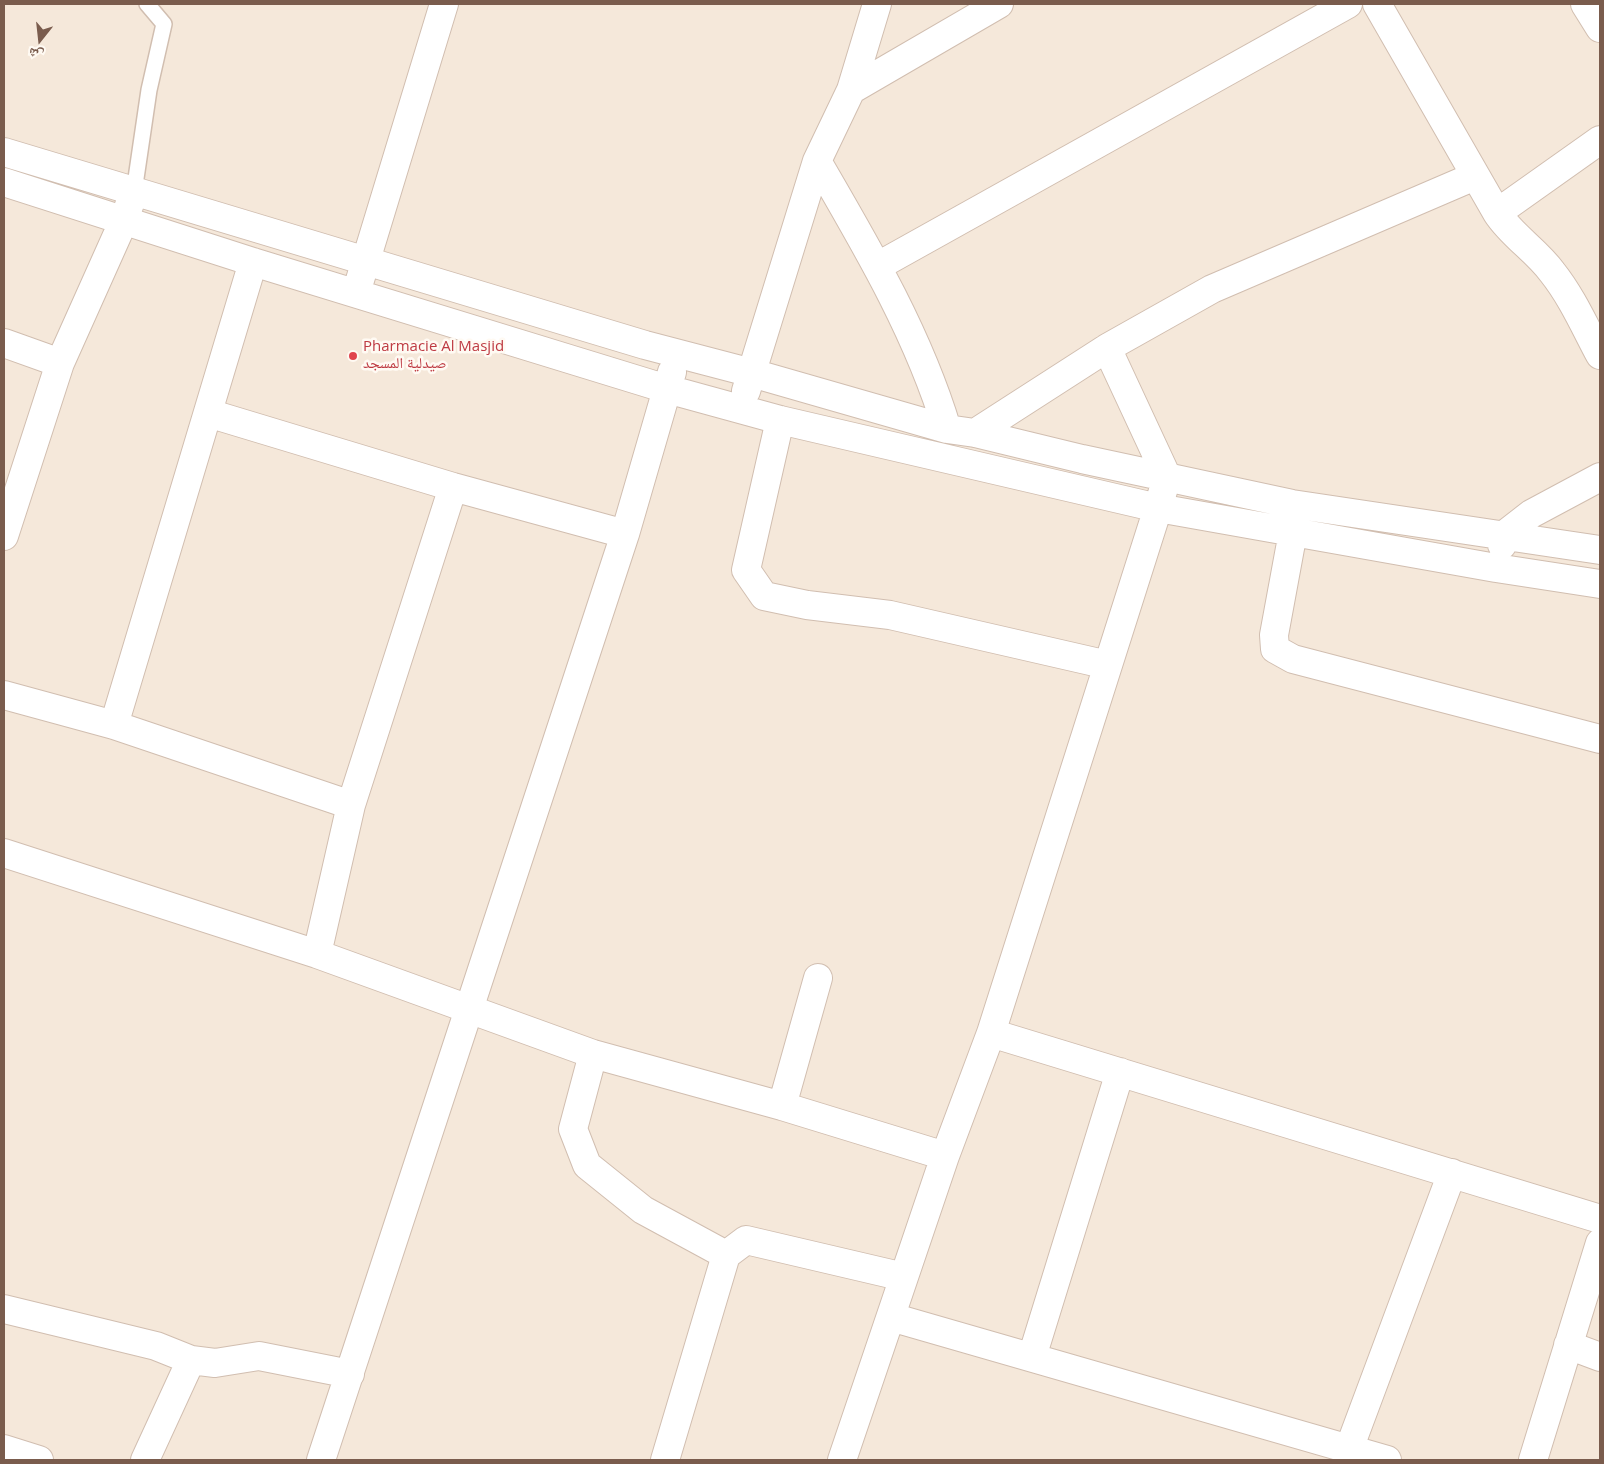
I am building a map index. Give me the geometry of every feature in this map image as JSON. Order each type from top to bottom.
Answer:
[{"type":"street","points":[[356,293],[444,4]]},
{"type":"street","points":[[740,409],[817,161],[851,90],[877,4]]},
{"type":"street","points":[[851,90],[999,4]]},
{"type":"street","points":[[878,266],[1348,4]]},
{"type":"street","points":[[1376,4],[1497,213],[1510,232],[1552,271],[1573,304],[1600,355]]},
{"type":"street","points":[[1585,4],[1600,28]]},
{"type":"street","points":[[1497,213],[1600,140]]},
{"type":"street","points":[[4,152],[644,345],[752,373],[947,429],[975,432],[1082,460],[1292,504],[1600,550]]},
{"type":"street","points":[[817,161],[878,266],[933,386],[947,429]]},
{"type":"street","points":[[975,432],[1107,348],[1212,289],[1475,176]]},
{"type":"street","points":[[4,182],[253,262],[667,389],[780,420],[1158,508],[1496,568],[1600,584]]},
{"type":"street","points":[[4,536],[60,363],[124,220],[134,192]]},
{"type":"street","points":[[114,725],[253,262]]},
{"type":"street","points":[[4,343],[60,363]]},
{"type":"street","points":[[842,1460],[945,1156],[991,1032],[1167,477],[1107,348]]},
{"type":"street","points":[[321,1460],[625,534],[678,354]]},
{"type":"street","points":[[208,413],[453,487],[625,534]]},
{"type":"street","points":[[780,420],[746,570],[764,596],[807,605],[890,614],[1108,665]]},
{"type":"street","points":[[1496,568],[1504,535],[1530,514],[1600,477]]},
{"type":"street","points":[[317,954],[351,805],[453,487]]},
{"type":"street","points":[[1293,532],[1274,634],[1276,649],[1293,659],[1600,739]]},
{"type":"street","points":[[4,694],[114,725],[351,805]]},
{"type":"street","points":[[4,853],[317,954],[593,1054],[782,1106],[945,1156]]},
{"type":"street","points":[[782,1106],[818,978]]},
{"type":"street","points":[[991,1032],[1600,1219]]},
{"type":"street","points":[[593,1054],[573,1129],[587,1165],[643,1210],[726,1255]]},
{"type":"street","points":[[1032,1357],[1120,1072]]},
{"type":"street","points":[[1349,1449],[1452,1173]]},
{"type":"street","points":[[665,1460],[726,1255],[746,1240],[904,1276]]},
{"type":"street","points":[[1533,1460],[1600,1243]]},
{"type":"street","points":[[4,1309],[156,1346],[191,1360],[215,1363],[259,1356],[350,1374]]},
{"type":"street","points":[[891,1316],[1387,1460]]},
{"type":"street","points":[[1568,1345],[1600,1357]]},
{"type":"street","points":[[145,1460],[191,1360]]},
{"type":"street","points":[[4,1448],[39,1460]]},
{"type":"lane","points":[[134,192],[149,90],[164,24],[147,4]]},
{"type":"shaded area","points":[[4,4],[1600,4],[1600,1460],[4,1460]]},
{"type":"place","name":"Pharmacie Al Masjid صيدلية المسجد","points":[[353,356]]}]
